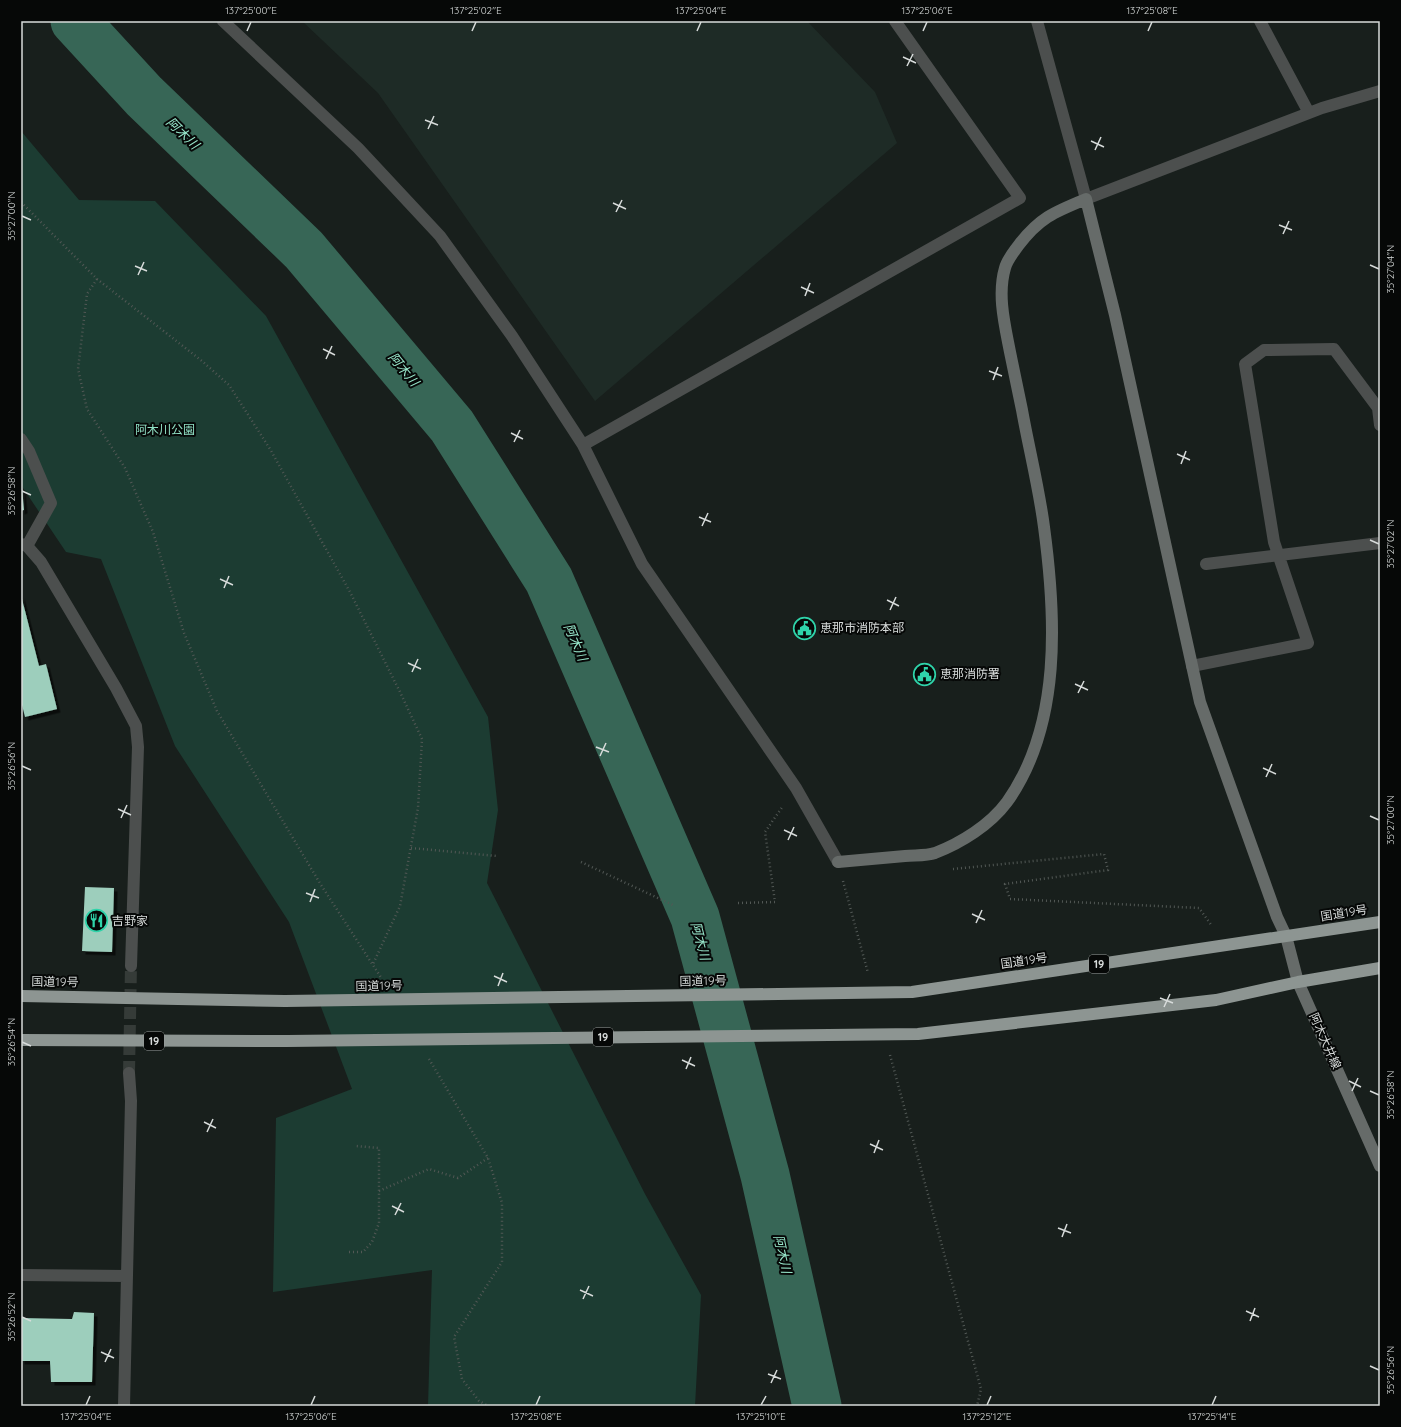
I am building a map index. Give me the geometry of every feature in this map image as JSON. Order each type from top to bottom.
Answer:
[{"type":"highway","name":"国道19号","points":[[21,996],[284,1001],[912,992],[1380,922]]},
{"type":"highway","name":"19","points":[[21,1040],[287,1041],[918,1034],[1216,1000],[1298,982],[1380,968]]},
{"type":"street","points":[[223,21],[358,148],[440,236],[512,336],[583,445],[642,564],[796,788],[838,862],[933,854],[961,840],[985,824],[1006,804],[1020,780],[1031,756],[1041,728],[1047,696],[1050,667],[1052,605],[1044,524],[1006,327],[1002,288],[1004,270],[1007,263],[1027,234],[1038,223],[1053,213],[1086,199],[1309,113],[1380,91]]},
{"type":"street","points":[[583,445],[1020,198],[895,21]]},
{"type":"street","points":[[1037,21],[1086,199]]},
{"type":"street","points":[[1260,21],[1309,113]]},
{"type":"street","name":"阿木大井線","points":[[1086,199],[1115,315],[1200,702],[1277,917],[1286,936],[1298,982],[1380,1166]]},
{"type":"street","points":[[1192,666],[1308,643],[1274,542],[1245,364],[1264,350],[1334,349],[1378,408],[1380,425]]},
{"type":"street","points":[[21,439],[29,451],[51,503],[24,545],[41,562],[116,688],[136,726],[138,747],[131,966]]},
{"type":"street","points":[[1206,564],[1380,543]]},
{"type":"street","points":[[124,1406],[131,1101],[130,1073]]},
{"type":"street","points":[[21,1275],[127,1276]]},
{"type":"path","points":[[21,202],[98,279],[202,361],[229,385],[270,449],[346,585],[422,739],[418,808],[400,906],[373,964]]},
{"type":"path","points":[[98,279],[87,294],[78,369],[87,409],[125,468],[150,524],[184,634],[217,711],[321,885],[382,980]]},
{"type":"path","points":[[738,903],[775,902],[765,832],[796,788]]},
{"type":"path","points":[[411,848],[497,856]]},
{"type":"path","points":[[952,869],[1104,854],[1108,870],[1005,884],[1010,898],[1200,908],[1212,926]]},
{"type":"path","points":[[581,862],[676,906]]},
{"type":"path","points":[[838,862],[869,977]]},
{"type":"path","points":[[425,1052],[488,1158],[502,1203],[502,1262],[454,1337],[462,1379],[479,1401],[488,1406]]},
{"type":"path","points":[[890,1053],[981,1388],[977,1406]]},
{"type":"path","points":[[349,1252],[363,1252],[372,1242],[379,1223],[379,1148],[356,1146]]},
{"type":"path","points":[[379,1191],[429,1169],[458,1178],[488,1158]]},
{"type":"shaded area","points":[[302,21],[807,21],[875,92],[897,143],[595,401],[378,93]]},
{"type":"green space","name":"阿木川公園","points":[[21,131],[79,200],[155,201],[266,316],[488,717],[498,810],[487,883],[645,1194],[701,1295],[695,1406],[428,1406],[432,1270],[273,1292],[276,1118],[352,1089],[289,922],[175,746],[101,559],[66,552],[21,485]]},
{"type":"building","points":[[21,487],[24,510],[21,511]]},
{"type":"building","points":[[21,595],[39,666],[46,664],[57,709],[25,717],[21,701]]},
{"type":"building","points":[[85,887],[114,888],[112,952],[82,951]]},
{"type":"building","points":[[74,1312],[94,1313],[92,1382],[51,1382],[50,1361],[21,1361],[21,1318],[72,1319]]},
{"type":"waterway","name":"阿木川","points":[[75,21],[144,96],[304,250],[452,426],[549,580],[695,917],[765,1175],[817,1406]]},
{"type":"tunnel","points":[[129,1073],[131,966]]},
{"type":"place","name":"恵那市消防本部","points":[[804,628]]},
{"type":"place","name":"恵那消防署","points":[[925,674]]},
{"type":"place","name":"吉野家","points":[[97,921]]}]
